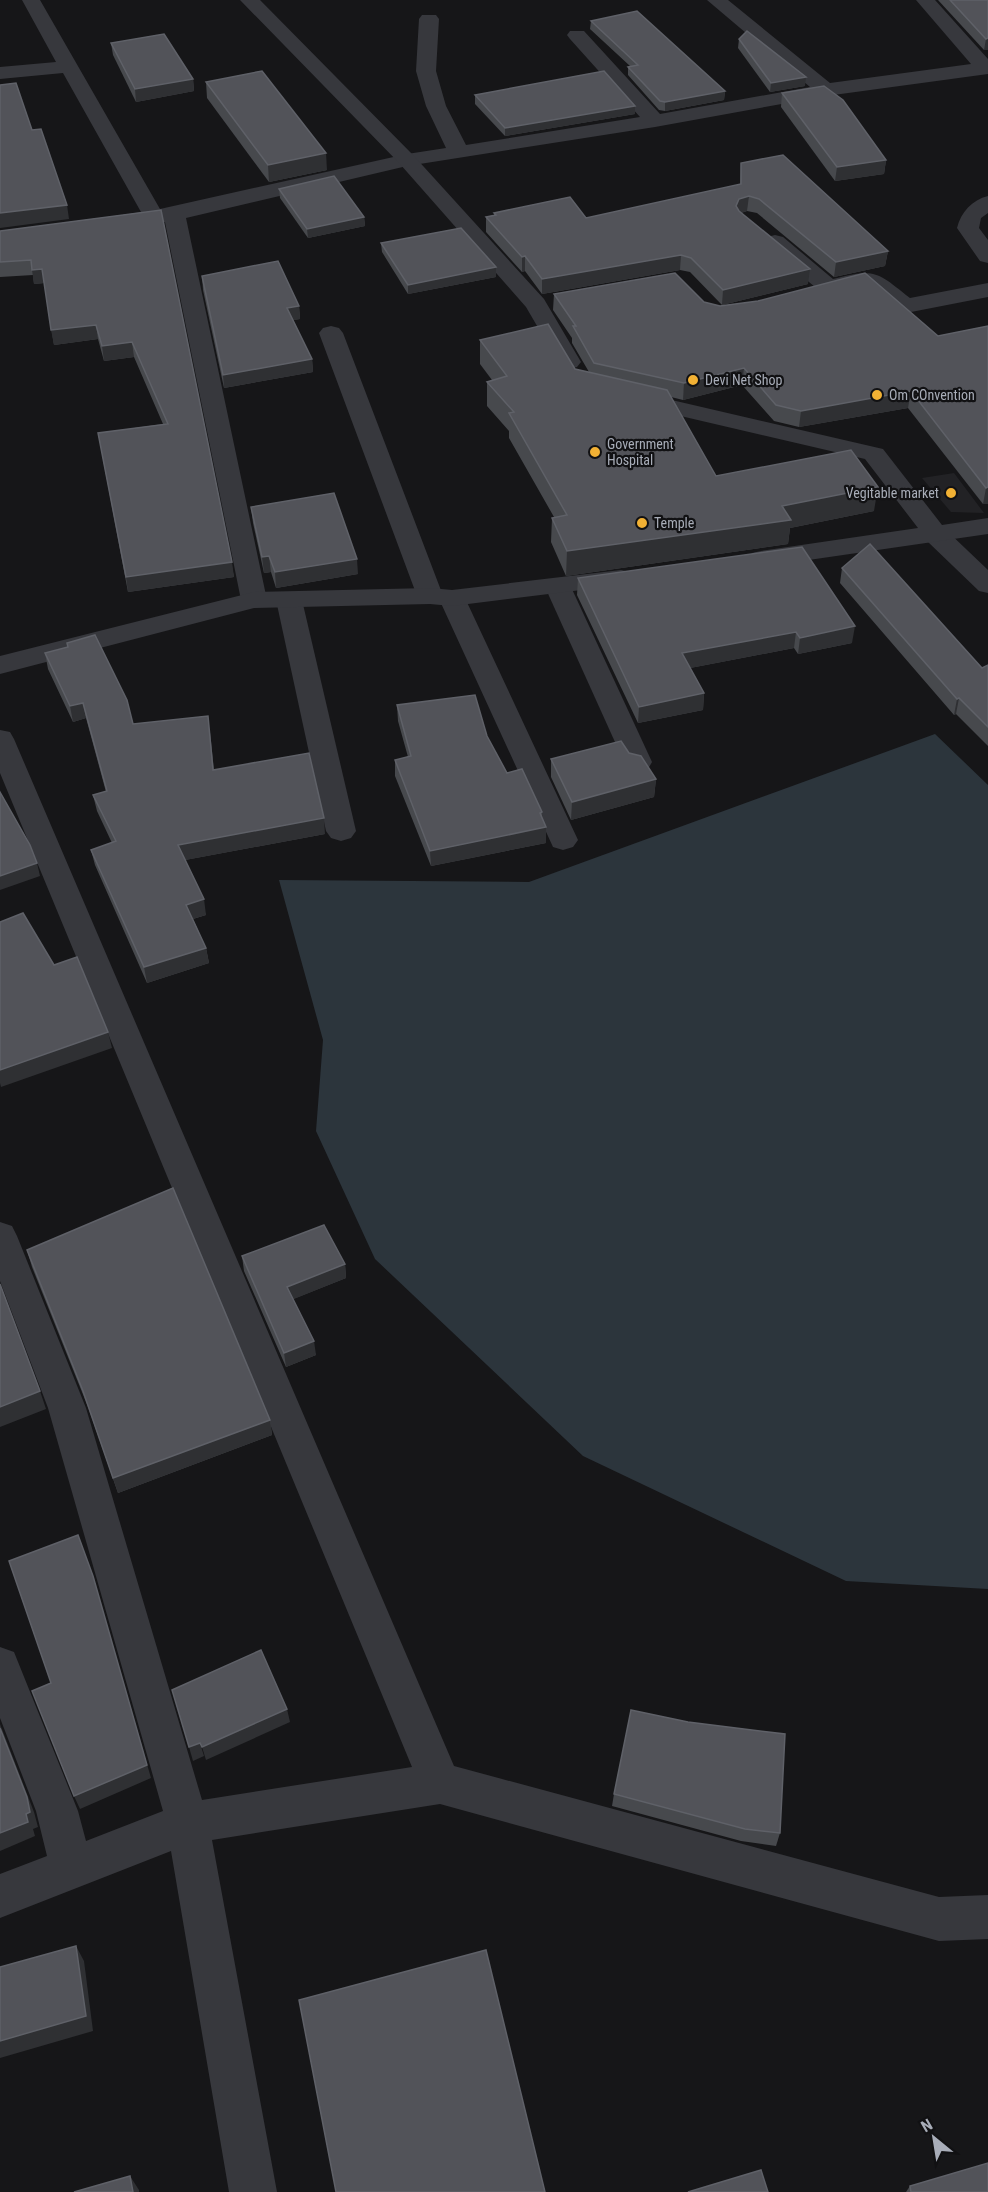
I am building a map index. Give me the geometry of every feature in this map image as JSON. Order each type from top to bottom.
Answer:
[{"type":"street","points":[[31,0],[69,68],[164,215],[254,600]]},
{"type":"street","points":[[249,0],[548,302],[577,376]]},
{"type":"street","points":[[716,0],[826,90]]},
{"type":"street","points":[[925,0],[987,68]]},
{"type":"street","points":[[429,18],[426,71],[436,106],[459,152]]},
{"type":"street","points":[[577,35],[655,121]]},
{"type":"street","points":[[0,74],[69,68]]},
{"type":"street","points":[[95,225],[164,215],[407,160],[655,121],[826,90],[987,68]]},
{"type":"street","points":[[988,202],[971,216],[968,228],[988,256]]},
{"type":"street","points":[[757,228],[829,287]]},
{"type":"street","points":[[806,293],[852,280],[871,279],[906,306],[988,290]]},
{"type":"street","points":[[331,333],[441,597],[563,840]]},
{"type":"street","points":[[606,392],[874,454],[936,535],[988,585]]},
{"type":"street","points":[[735,562],[988,526]]},
{"type":"street","points":[[0,665],[254,600],[441,597],[558,587],[640,576]]},
{"type":"street","points":[[558,587],[638,762]]},
{"type":"street","points":[[289,600],[341,831]]},
{"type":"street","points":[[0,739],[440,1783]]},
{"type":"street","points":[[0,1236],[67,1408],[188,1823],[253,2192]]},
{"type":"street","points":[[0,1666],[57,1811],[72,1868]]},
{"type":"street","points":[[0,1896],[188,1823],[440,1783],[939,1919],[988,1917]]},
{"type":"shaded area","name":"Vegitable market","points":[[954,473],[984,513],[951,512],[922,478]]},
{"type":"shaded area","points":[[935,734],[988,785],[988,1589],[846,1581],[583,1456],[375,1259],[316,1131],[323,1040],[279,880],[529,882]]},
{"type":"building","points":[[950,0],[988,0],[988,38],[986,39]]},
{"type":"building","points":[[637,11],[725,91],[660,101],[628,67],[638,65],[591,21]]},
{"type":"building","points":[[747,31],[806,77],[771,83],[739,39]]},
{"type":"building","points":[[164,34],[193,79],[135,89],[111,43]]},
{"type":"building","points":[[262,71],[326,153],[268,165],[206,82]]},
{"type":"building","points":[[604,71],[635,106],[505,128],[475,95]]},
{"type":"building","points":[[16,83],[32,130],[41,129],[67,205],[0,213],[0,85]]},
{"type":"building","points":[[824,86],[843,100],[886,160],[837,167],[782,93]]},
{"type":"building","points":[[783,155],[888,251],[836,262],[759,199],[749,196],[739,199],[736,206],[739,211],[810,269],[723,290],[691,258],[681,255],[542,279],[525,256],[522,257],[486,217],[496,215],[494,213],[570,197],[586,218],[741,184],[741,163]]},
{"type":"building","points":[[334,176],[364,217],[307,229],[279,189]]},
{"type":"building","points":[[161,210],[232,562],[126,577],[98,433],[168,424],[132,342],[102,346],[96,325],[51,330],[42,269],[32,270],[31,260],[0,262],[0,231]]},
{"type":"building","points":[[461,228],[496,267],[408,285],[381,243]]},
{"type":"building","points":[[278,261],[299,306],[287,308],[312,359],[223,375],[202,276]]},
{"type":"building","points":[[675,273],[704,302],[720,306],[758,301],[865,273],[938,336],[988,326],[988,487],[986,488],[911,391],[801,411],[776,405],[744,368],[684,383],[594,363],[573,326],[576,326],[554,294]]},
{"type":"building","points":[[548,324],[575,369],[667,390],[716,476],[851,450],[878,487],[782,506],[791,520],[567,551],[552,518],[567,515],[509,413],[514,412],[487,382],[507,376],[480,340]]},
{"type":"building","points":[[334,493],[357,559],[275,572],[269,556],[262,557],[251,507]]},
{"type":"building","points":[[870,544],[982,668],[988,665],[988,727],[959,698],[957,699],[842,568]]},
{"type":"building","points":[[802,547],[855,626],[800,638],[796,632],[682,653],[704,693],[639,707],[578,578]]},
{"type":"building","points":[[95,635],[127,700],[133,724],[208,716],[213,770],[309,753],[324,818],[178,845],[204,899],[186,905],[206,948],[144,967],[91,850],[116,841],[93,795],[107,791],[83,703],[70,706],[45,653],[68,647],[67,643]]},
{"type":"building","points":[[475,695],[487,736],[507,773],[522,769],[542,812],[540,813],[546,827],[430,851],[395,760],[411,756],[397,705]]},
{"type":"building","points":[[621,741],[629,753],[641,756],[656,779],[572,802],[551,759]]},
{"type":"building","points":[[0,792],[30,845],[37,863],[0,876]]},
{"type":"building","points":[[23,913],[54,965],[77,957],[108,1032],[0,1070],[0,922]]},
{"type":"building","points":[[173,1188],[270,1420],[113,1478],[83,1391],[27,1250]]},
{"type":"building","points":[[324,1225],[345,1264],[287,1287],[314,1341],[284,1353],[242,1256]]},
{"type":"building","points":[[0,1284],[40,1391],[0,1407]]},
{"type":"building","points":[[78,1535],[93,1576],[147,1765],[74,1796],[32,1691],[51,1683],[9,1561]]},
{"type":"building","points":[[261,1650],[287,1709],[202,1747],[200,1743],[189,1747],[172,1690]]},
{"type":"building","points":[[631,1710],[688,1722],[785,1734],[780,1833],[745,1829],[614,1794]]},
{"type":"building","points":[[0,1728],[27,1797],[30,1812],[26,1814],[28,1822],[0,1833]]},
{"type":"building","points":[[76,1946],[86,2016],[0,2041],[0,1967]]},
{"type":"building","points":[[486,1950],[545,2192],[336,2192],[299,2000]]},
{"type":"building","points":[[988,2163],[988,2192],[911,2192],[910,2186]]},
{"type":"building","points":[[761,2170],[768,2192],[688,2192]]},
{"type":"building","points":[[130,2176],[133,2192],[74,2192]]},
{"type":"place","name":"Devi Net Shop","points":[[693,380]]},
{"type":"place","name":"Om COnvention","points":[[877,395]]},
{"type":"place","name":"Government Hospital","points":[[595,452]]},
{"type":"place","name":"Vegitable market","points":[[951,493]]},
{"type":"place","name":"Temple","points":[[642,523]]}]
